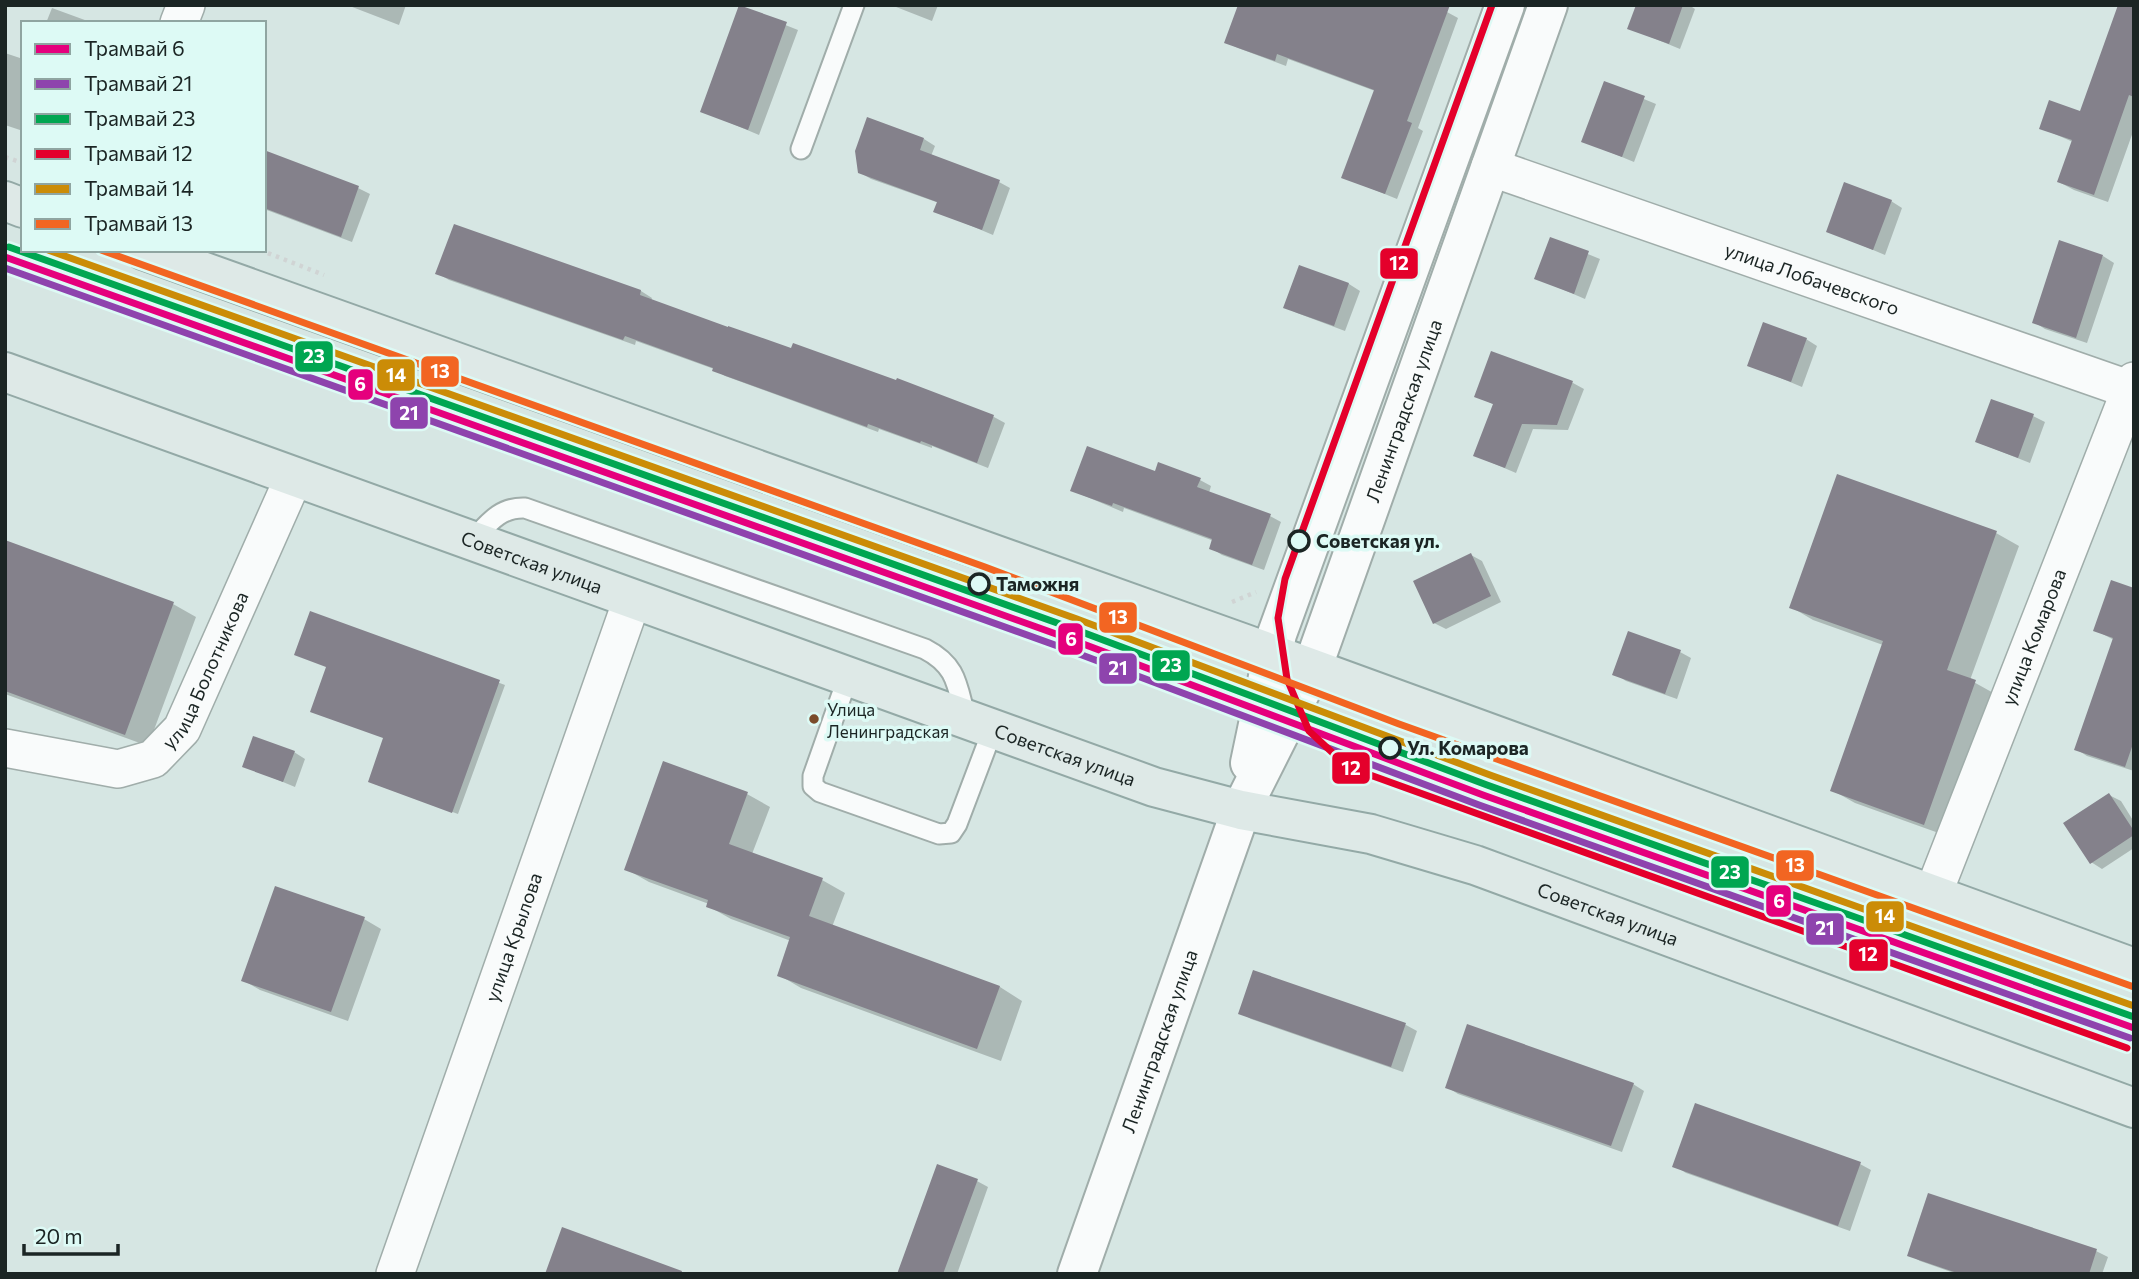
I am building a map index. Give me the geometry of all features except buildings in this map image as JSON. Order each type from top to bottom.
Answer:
[{"type":"main road","name":"Ленинградская улица","points":[[1241,810],[1277,634],[1505,5]]},
{"type":"main road","name":"Ленинградская улица","points":[[1077,1274],[1241,810],[1312,669],[1548,5]]},
{"type":"main road","points":[[149,252],[1272,654],[2134,968]]},
{"type":"main road","name":"Советская улица","points":[[5,372],[1154,787],[1241,810],[1371,834],[1475,865],[2134,1108]]},
{"type":"street","name":"улица Лобачевского","points":[[1490,167],[2133,387]]},
{"type":"street","name":"улица Комарова","points":[[1933,894],[2133,387]]},
{"type":"street","name":"улица Болотникова","points":[[5,748],[118,769],[153,759],[182,729],[294,477]]},
{"type":"street","name":"улица Крылова","points":[[395,1274],[632,600]]},
{"type":"lane","points":[[801,149],[854,5]]},
{"type":"lane","points":[[471,542],[509,508],[525,508],[925,649],[942,658],[953,673],[979,724],[957,824],[951,833],[939,834],[820,792],[813,786],[813,775],[848,677]]},
{"type":"tram line","name":"12","points":[[1492,5],[1285,579],[1278,618],[1287,679],[1309,731],[1348,767],[2127,1048]]},
{"type":"tram line","name":"23","points":[[9,247],[21,251]]},
{"type":"tram line","name":"23","points":[[23,252],[1074,629],[1487,785],[2134,1017]]},
{"type":"tram line","name":"14","points":[[54,252],[1077,619],[1490,775],[2134,1006]]},
{"type":"tram line","name":"13","points":[[107,252],[985,567],[1399,724],[2134,987]]},
{"type":"tram line","name":"6","points":[[5,257],[1070,639],[1483,795],[2134,1028]]},
{"type":"tram line","name":"21","points":[[5,268],[1066,649],[1479,805],[2130,1038]]},
{"type":"place","name":"Советская ул.","points":[[1299,541]]},
{"type":"place","name":"Таможня","points":[[979,584]]},
{"type":"place","name":"Улица Ленинградская","points":[[814,719]]},
{"type":"place","name":"Ул. Комарова","points":[[1390,748]]}]
